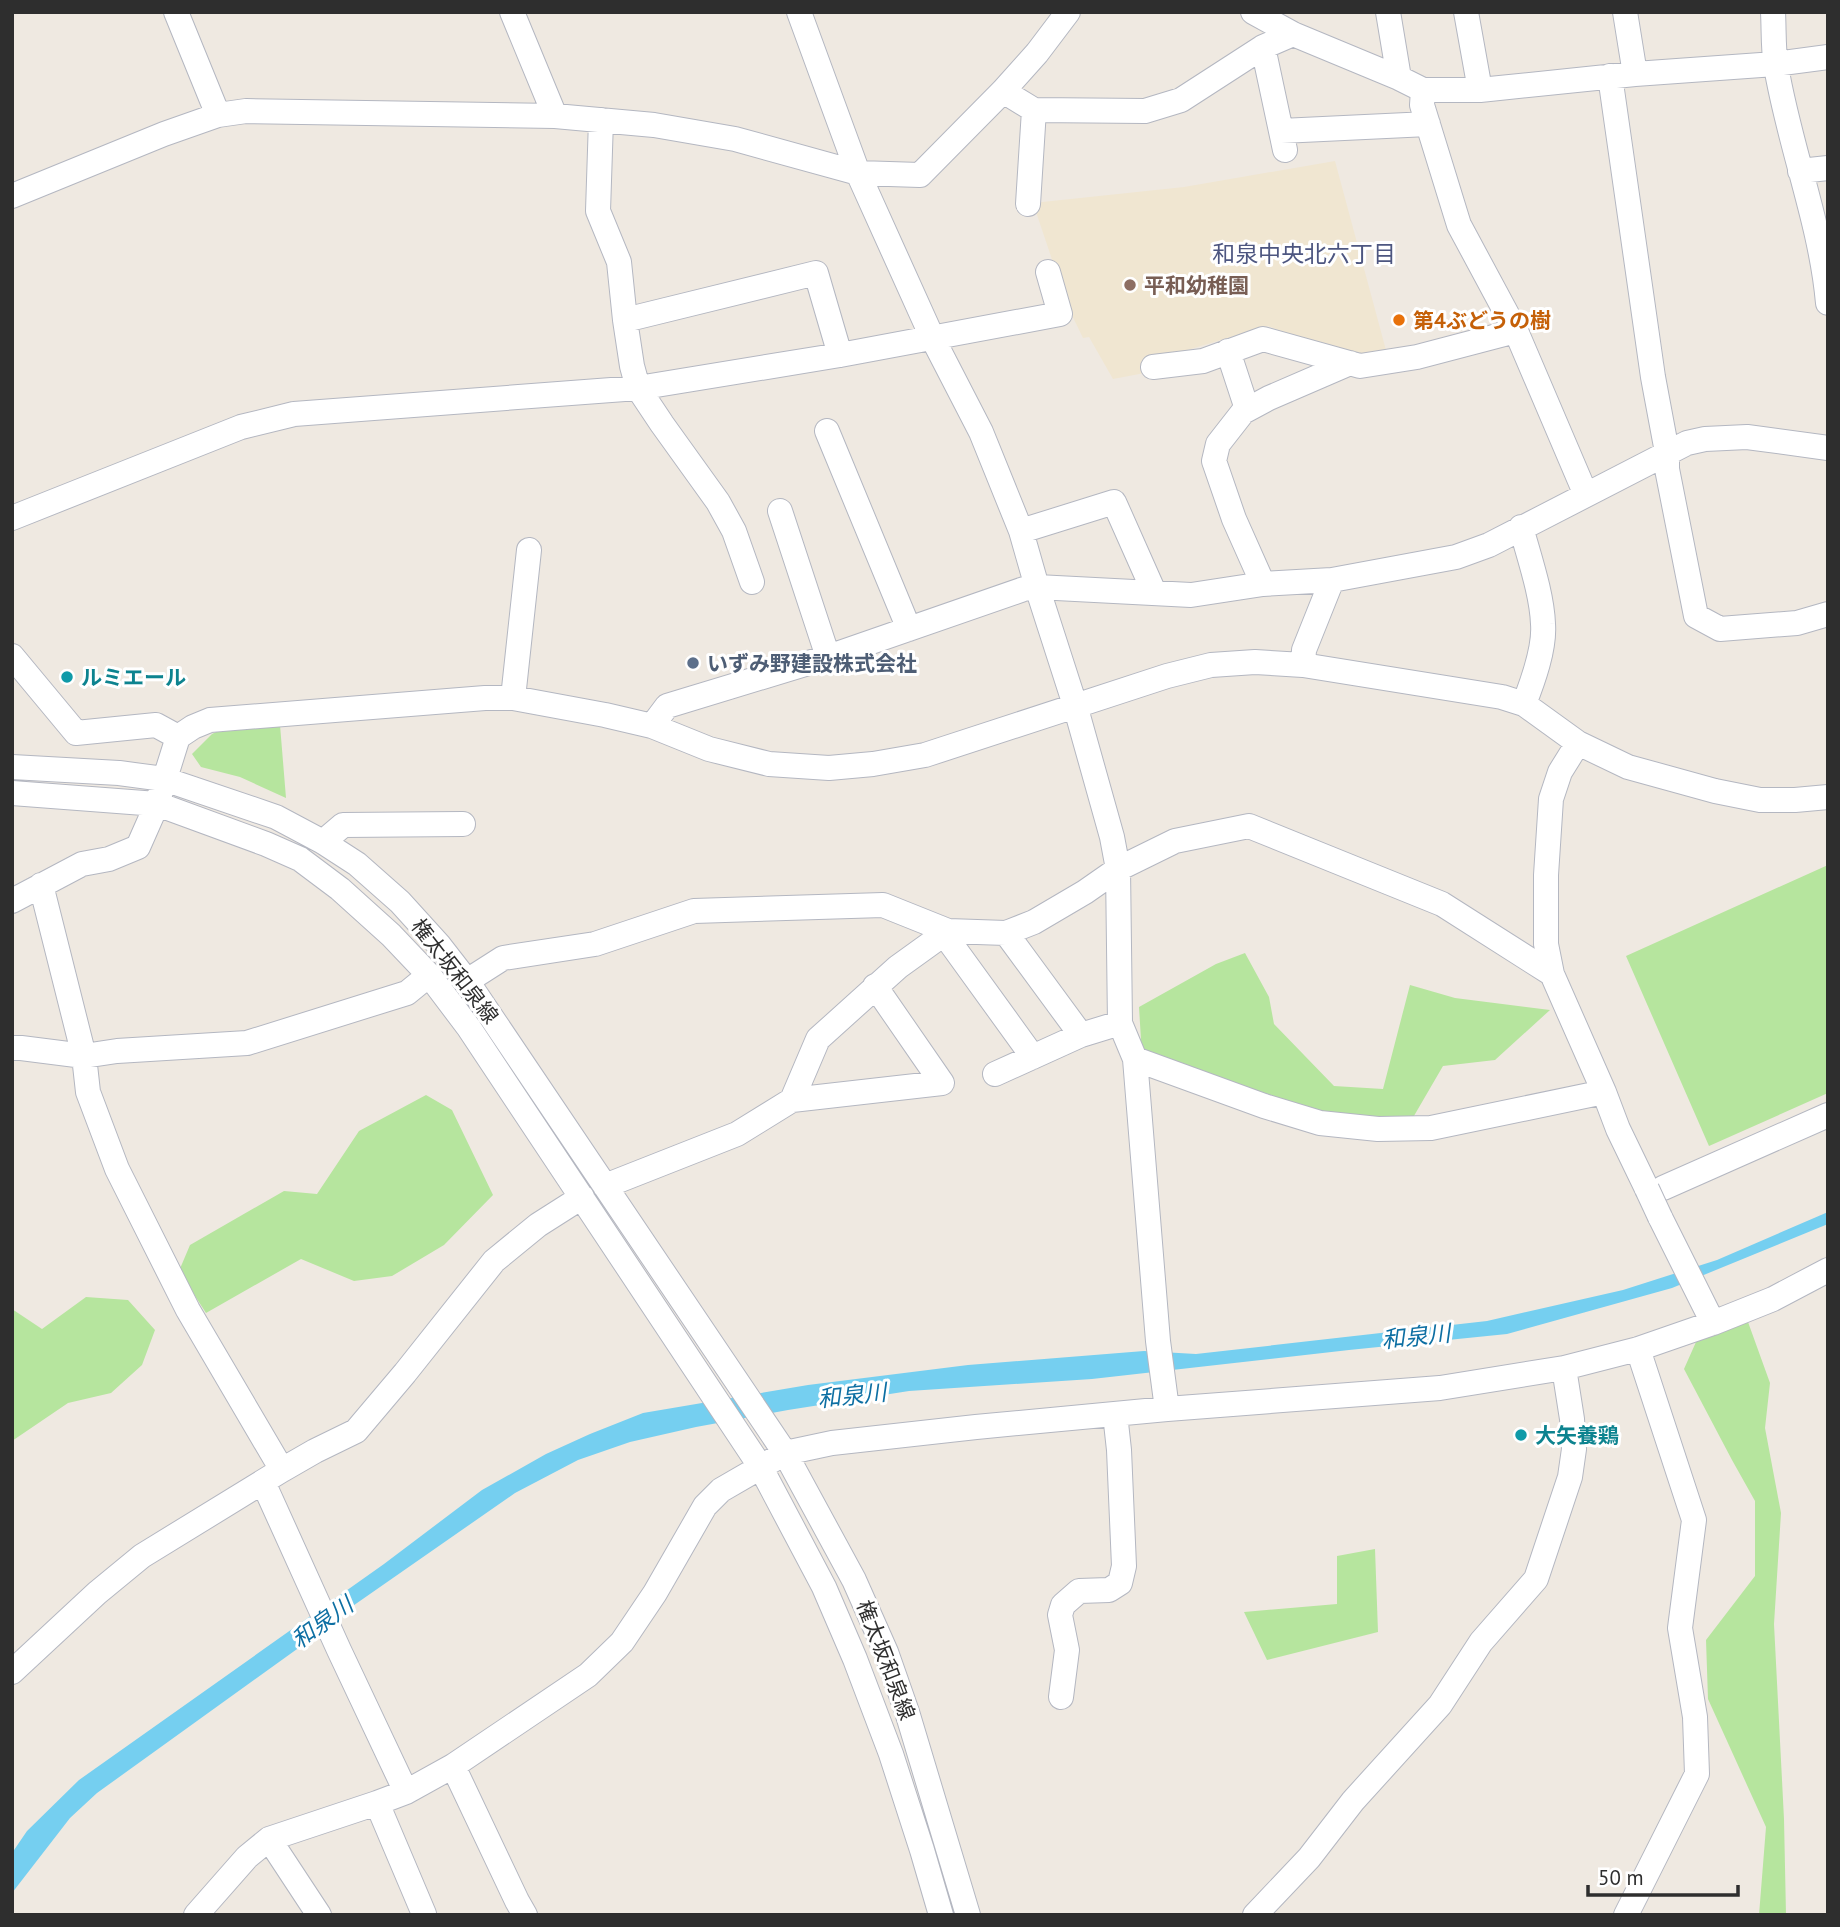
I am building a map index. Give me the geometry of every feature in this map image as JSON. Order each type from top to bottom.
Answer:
[{"type":"street","points":[[176,12],[218,115]]},
{"type":"street","points":[[512,12],[555,116]]},
{"type":"street","points":[[799,12],[858,173],[932,337],[981,432],[1021,531],[1075,705],[1111,837],[1118,869],[1120,1023],[1135,1059],[1158,1341],[1166,1398]]},
{"type":"street","points":[[12,196],[164,134],[218,115],[246,111],[555,116],[654,125],[734,139],[858,173],[920,175],[1003,92],[1068,12]]},
{"type":"street","points":[[1253,12],[1293,34],[1423,90],[1480,90],[1828,57]]},
{"type":"street","points":[[1388,12],[1399,78]]},
{"type":"street","points":[[1466,12],[1480,90]]},
{"type":"street","points":[[1625,12],[1635,74]]},
{"type":"street","points":[[1773,12],[1775,64],[1826,269],[1828,303]]},
{"type":"street","points":[[1003,92],[1034,110],[1145,111],[1181,100],[1263,47],[1293,34]]},
{"type":"street","points":[[1263,47],[1283,141],[1428,124]]},
{"type":"street","points":[[1610,76],[1653,377],[1667,453],[1667,469],[1696,616],[1720,629],[1797,623],[1828,614]]},
{"type":"street","points":[[1423,90],[1422,105],[1459,225],[1516,331],[1586,495]]},
{"type":"street","points":[[1028,204],[1034,110]]},
{"type":"street","points":[[601,120],[598,211],[619,262],[625,320],[638,388],[718,502],[734,531],[752,582]]},
{"type":"street","points":[[1800,171],[1828,168]]},
{"type":"street","points":[[12,518],[241,427],[294,414],[638,388],[840,355],[1060,314],[1048,272]]},
{"type":"street","points":[[625,320],[816,273],[840,355]]},
{"type":"street","points":[[1153,367],[1203,360],[1263,339],[1360,366],[1417,357],[1516,331]]},
{"type":"street","points":[[1228,351],[1247,409]]},
{"type":"street","points":[[1263,584],[1234,519],[1214,461],[1218,444],[1247,409],[1350,363]]},
{"type":"street","points":[[827,431],[909,629]]},
{"type":"street","points":[[652,726],[667,706],[828,657],[1024,589],[1037,587],[1191,595],[1263,584],[1332,580],[1456,557],[1489,545],[1687,443],[1723,437],[1746,437],[1828,448]]},
{"type":"street","points":[[1021,531],[1114,502],[1154,592]]},
{"type":"street","points":[[780,511],[828,657]]},
{"type":"street","points":[[1521,527],[1544,625],[1533,683],[1524,704]]},
{"type":"street","points":[[513,698],[529,550]]},
{"type":"street","points":[[1303,665],[1304,650],[1332,580]]},
{"type":"street","points":[[12,656],[76,733],[156,725],[178,737]]},
{"type":"street","points":[[12,901],[82,864],[109,859],[138,846],[157,804],[178,737],[193,727],[210,720],[459,700],[513,698],[580,709],[652,726],[709,749],[769,764],[829,768],[925,755],[1167,676],[1211,665],[1255,662],[1303,665],[1502,696],[1524,704],[1578,743],[1628,767],[1715,791],[1760,800],[1828,797]]},
{"type":"street","points":[[1578,743],[1560,772],[1551,799],[1546,875],[1546,944],[1552,974],[1618,1129],[1655,1189],[1660,1217],[1713,1323]]},
{"type":"street","name":"権太坂和泉線","points":[[12,767],[119,773],[164,779],[276,817],[357,864],[400,902],[439,944],[467,981],[785,1453],[854,1580],[886,1652],[907,1712],[968,1915]]},
{"type":"street","name":"権太坂和泉線","points":[[12,793],[157,804],[266,844],[300,859],[340,889],[391,935],[429,975],[469,1028],[760,1466],[824,1587],[855,1659],[891,1754],[941,1915]]},
{"type":"street","points":[[323,842],[343,825],[463,824]]},
{"type":"street","points":[[467,981],[503,958],[595,944],[694,911],[883,905],[946,932],[1006,933],[1034,922],[1118,869],[1175,842],[1249,825],[1442,904],[1552,974]]},
{"type":"street","points":[[41,885],[84,1056],[88,1092],[117,1169],[273,1476],[317,1601],[401,1781]]},
{"type":"street","points":[[792,1100],[818,1039],[875,986],[946,932]]},
{"type":"street","points":[[946,932],[1033,1057]]},
{"type":"street","points":[[1006,933],[1081,1035]]},
{"type":"street","points":[[12,1048],[84,1056],[117,1051],[247,1043],[407,993],[429,975]]},
{"type":"street","points":[[605,1186],[737,1134],[792,1100],[942,1083],[875,986]]},
{"type":"street","points":[[995,1074],[1081,1035],[1120,1023]]},
{"type":"street","points":[[1135,1059],[1264,1106],[1320,1123],[1378,1129],[1431,1128],[1604,1091]]},
{"type":"street","points":[[1655,1189],[1828,1115]]},
{"type":"street","points":[[12,1672],[97,1593],[142,1556],[315,1451],[355,1431],[494,1261],[538,1225],[582,1197]]},
{"type":"street","points":[[195,1915],[247,1857],[269,1839],[377,1803],[401,1781],[453,1766],[588,1675],[622,1642],[655,1593],[705,1506],[721,1490],[785,1453],[832,1443],[1115,1413],[1166,1398],[1440,1388],[1564,1368],[1638,1349],[1713,1323],[1773,1299],[1828,1270]]},
{"type":"street","points":[[1626,1915],[1697,1774],[1695,1717],[1679,1628],[1694,1520],[1638,1349]]},
{"type":"street","points":[[1255,1915],[1309,1858],[1353,1801],[1440,1705],[1481,1642],[1536,1579],[1570,1477],[1574,1449],[1564,1368]]},
{"type":"street","points":[[1061,1697],[1067,1650],[1060,1615],[1063,1605],[1079,1591],[1109,1590],[1120,1583],[1124,1566],[1115,1413]]},
{"type":"street","points":[[453,1766],[526,1915]]},
{"type":"street","points":[[377,1803],[424,1914]]},
{"type":"street","points":[[269,1839],[319,1915]]},
{"type":"shaded area","points":[[1335,161],[1387,354],[1343,354],[1268,326],[1147,362],[1150,372],[1113,379],[1089,337],[1083,338],[1068,307],[1033,203],[1184,187]]},
{"type":"green space","points":[[280,725],[286,798],[240,777],[201,767],[192,754],[212,734],[222,729]]},
{"type":"green space","points":[[1828,865],[1828,1093],[1709,1146],[1626,956]]},
{"type":"green space","points":[[1245,953],[1269,997],[1274,1024],[1334,1086],[1383,1089],[1410,985],[1455,998],[1550,1010],[1495,1060],[1443,1066],[1411,1121],[1328,1114],[1142,1056],[1139,1007],[1216,964]]},
{"type":"green space","points":[[426,1095],[452,1110],[493,1195],[444,1245],[392,1276],[354,1281],[301,1259],[206,1313],[179,1271],[190,1245],[284,1191],[317,1194],[359,1131]]},
{"type":"green space","points":[[86,1297],[128,1300],[155,1330],[142,1365],[111,1393],[68,1403],[12,1441],[12,1309],[42,1329]]},
{"type":"green space","points":[[1748,1322],[1770,1383],[1765,1428],[1781,1513],[1774,1624],[1786,1915],[1759,1915],[1766,1827],[1708,1699],[1706,1640],[1755,1576],[1755,1501],[1684,1369],[1696,1342]]},
{"type":"green space","points":[[1375,1549],[1378,1632],[1267,1660],[1244,1612],[1337,1604],[1337,1556]]},
{"type":"water","name":"和泉川","points":[[1828,1212],[1828,1224],[1672,1288],[1507,1334],[1092,1379],[909,1391],[696,1427],[630,1442],[578,1460],[515,1493],[347,1610],[311,1639],[97,1793],[70,1818],[12,1893],[12,1853],[27,1831],[79,1780],[384,1564],[482,1490],[546,1454],[643,1413],[808,1385],[968,1365],[1144,1351],[1196,1354],[1487,1321],[1623,1290],[1717,1260]]},
{"type":"place","name":"平和幼稚園","points":[[1130,285]]},
{"type":"place","name":"第4ぶどうの樹","points":[[1399,320]]},
{"type":"place","name":"いずみ野建設株式会社","points":[[693,663]]},
{"type":"place","name":"ルミエール","points":[[67,677]]},
{"type":"place","name":"大矢養鶏","points":[[1521,1435]]},
{"type":"district","name":"和泉中央北六丁目","points":[[1304,253]]}]
